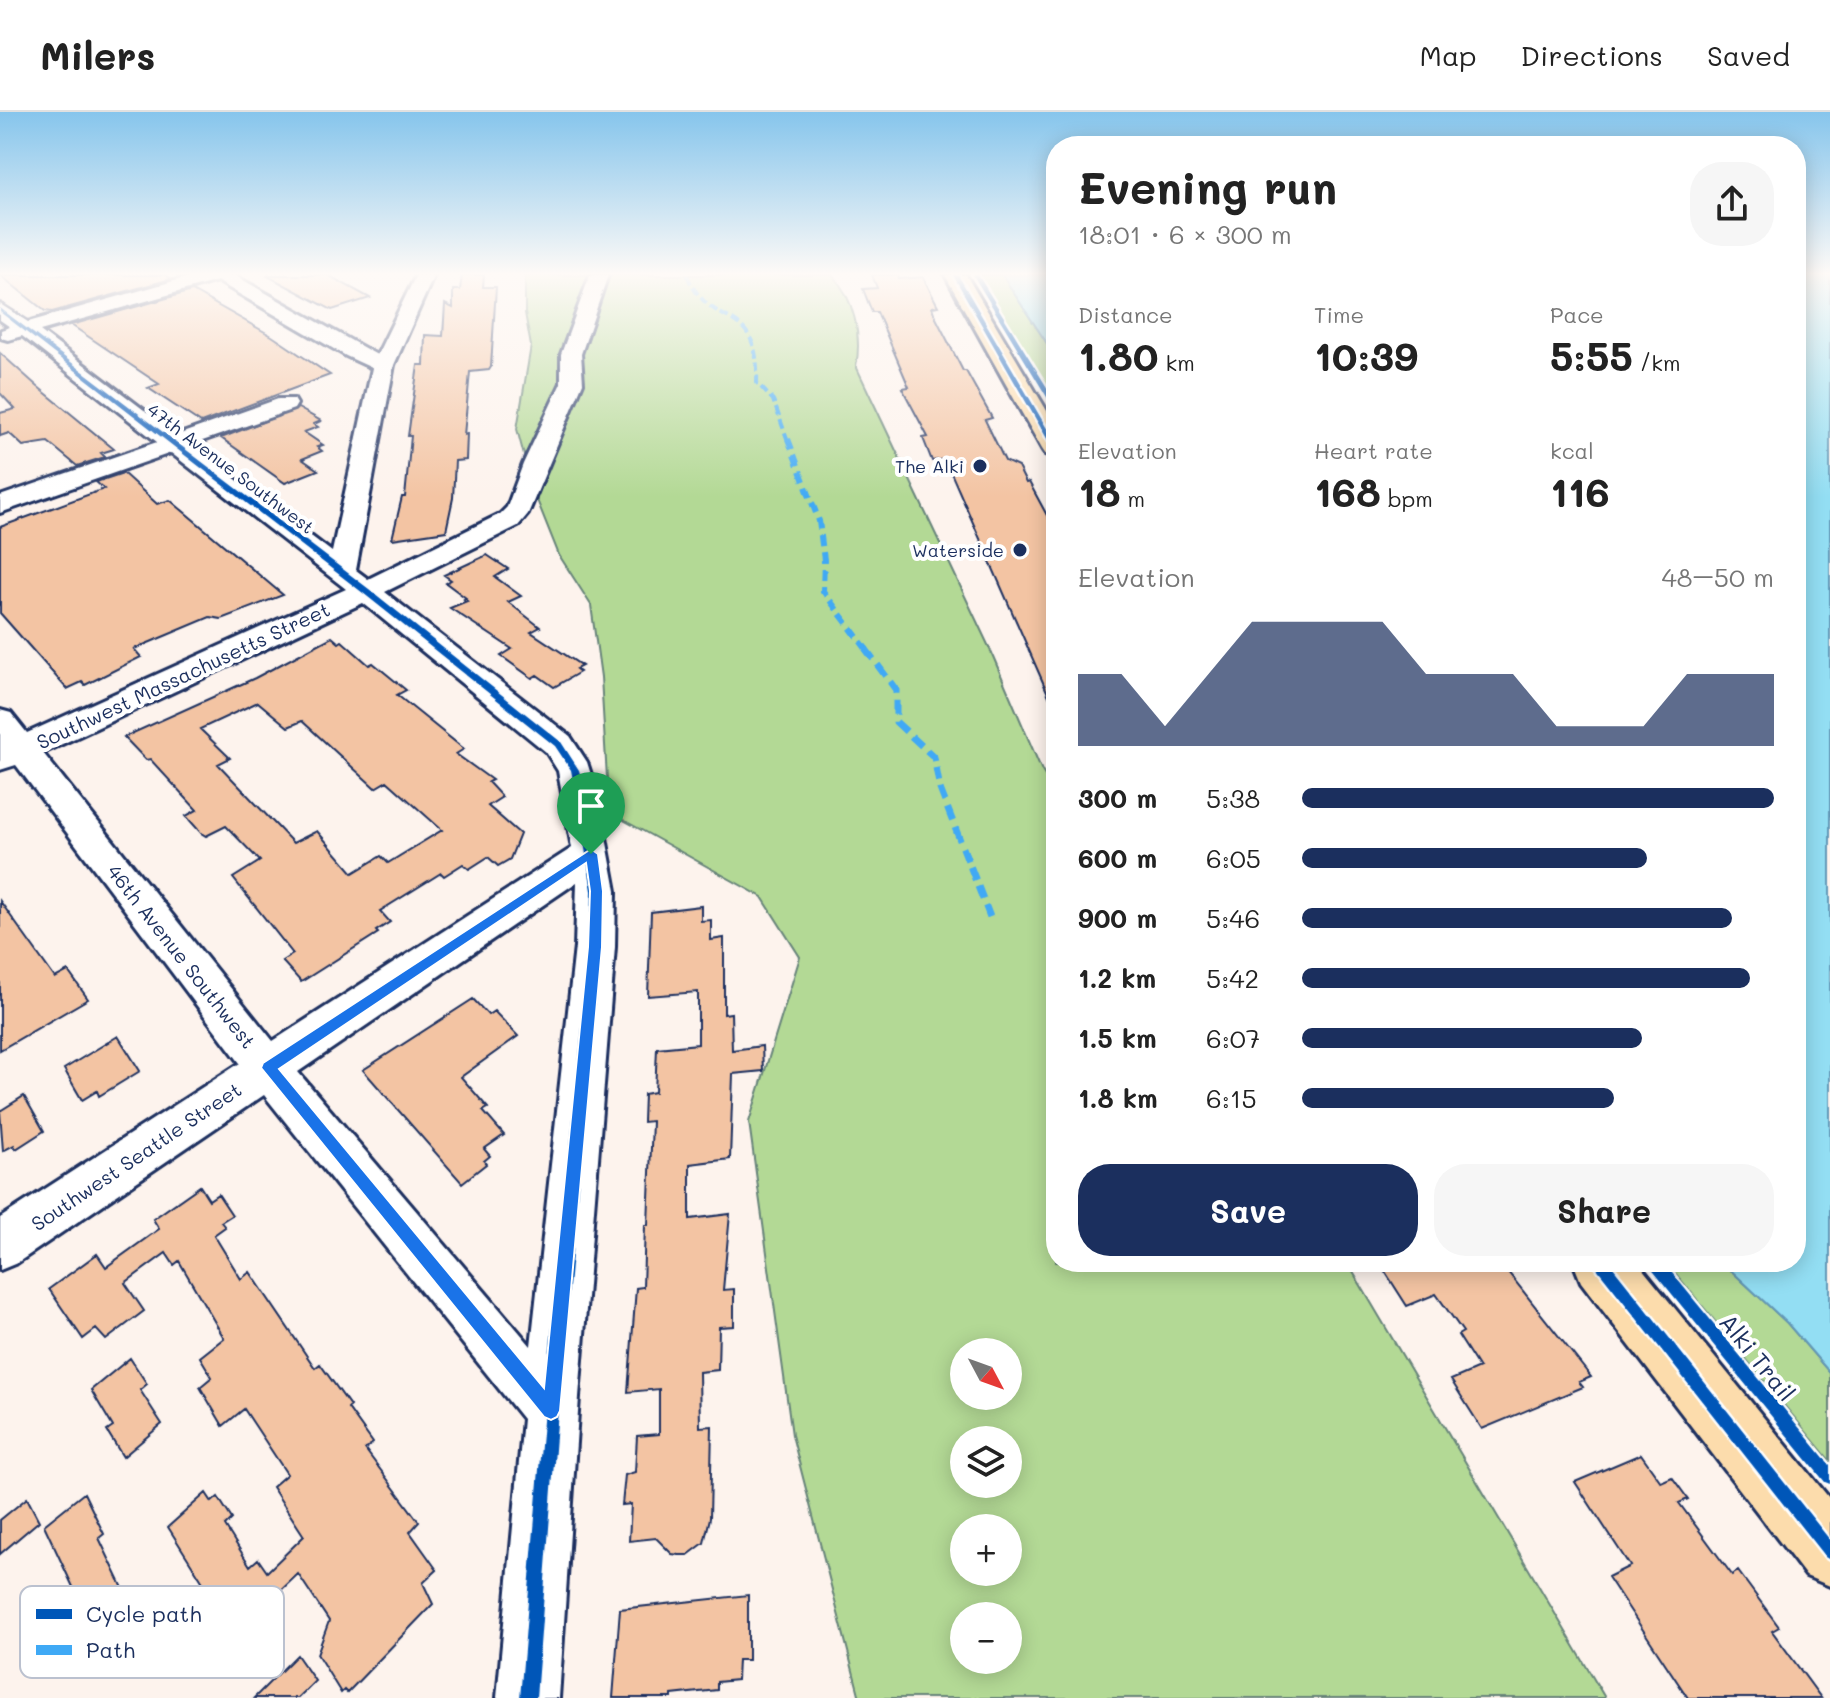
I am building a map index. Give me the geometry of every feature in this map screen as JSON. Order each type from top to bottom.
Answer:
[{"type":"main road","points":[[998,349],[1046,432]]},
{"type":"main road","points":[[1609,1272],[1830,1552]]},
{"type":"street","name":"47th Avenue Southwest","points":[[50,349],[342,572],[558,744],[575,770],[597,891],[595,947],[551,1411],[528,1698]]},
{"type":"street","points":[[348,349],[383,365]]},
{"type":"street","points":[[342,572],[383,365],[390,349]]},
{"type":"street","name":"Southwest Massachusetts Street","points":[[7,743],[366,591],[500,527],[519,509],[535,464],[572,383],[573,349]]},
{"type":"street","points":[[0,505],[286,404]]},
{"type":"street","name":"46th Avenue Southwest","points":[[7,743],[268,1068],[551,1411]]},
{"type":"street","name":"Southwest Seattle Street","points":[[0,1246],[591,854]]},
{"type":"green space","points":[[530,349],[858,349],[856,366],[989,647],[1046,777],[1046,1272],[1353,1272],[1605,1698],[860,1698],[792,1435],[749,1122],[800,957],[762,897],[609,812],[601,677],[591,605],[559,555],[533,490],[517,429]]},
{"type":"green space","points":[[1024,349],[1046,349],[1046,384]]},
{"type":"green space","points":[[1674,1272],[1733,1272],[1787,1323],[1830,1373],[1830,1461]]},
{"type":"water","points":[[1806,349],[1830,349],[1830,1373],[1787,1323],[1733,1272],[1806,1272]]},
{"type":"building","points":[[107,349],[291,349],[330,375],[201,423],[148,388],[159,384]]},
{"type":"building","points":[[425,349],[492,349],[489,370],[470,372],[464,435],[467,434],[466,460],[455,461],[453,498],[446,531],[392,539],[402,497],[405,497],[411,436],[408,436],[418,365],[424,365]]},
{"type":"building","points":[[893,349],[952,349],[992,418],[985,420],[1005,461],[1018,467],[1046,513],[1046,689],[945,459],[932,461],[923,438],[928,437],[902,388],[909,387]]},
{"type":"building","points":[[0,353],[114,449],[101,453],[105,457],[77,466],[48,442],[23,446],[9,433],[0,436],[0,413],[15,409],[0,393]]},
{"type":"building","points":[[298,408],[321,421],[314,424],[318,427],[304,432],[323,445],[317,447],[322,451],[302,459],[318,470],[285,483],[221,438]]},
{"type":"building","points":[[123,473],[157,504],[170,500],[283,595],[221,619],[210,617],[134,649],[141,657],[85,685],[82,682],[67,689],[0,613],[0,527],[104,489],[96,482]]},
{"type":"building","points":[[487,555],[508,569],[495,577],[521,596],[508,602],[540,627],[531,632],[582,666],[576,669],[580,672],[554,687],[537,675],[532,678],[501,656],[512,649],[450,608],[467,601],[446,583],[451,580],[444,575]]},
{"type":"building","points":[[332,637],[339,643],[342,641],[369,665],[373,663],[406,690],[397,695],[464,749],[456,754],[492,780],[488,782],[502,797],[488,806],[520,834],[510,859],[498,866],[488,857],[469,869],[463,864],[444,876],[441,873],[380,911],[390,922],[376,931],[378,933],[301,982],[282,961],[293,954],[233,878],[260,861],[226,826],[206,836],[201,833],[186,816],[197,810],[150,759],[146,760],[124,737],[255,678]],"holes":[[[258,702],[288,727],[302,721],[375,788],[387,781],[442,830],[388,863],[381,856],[353,873],[317,831],[293,843],[218,764],[230,758],[200,729]]]},
{"type":"building","points":[[0,901],[55,978],[68,971],[88,999],[0,1050]]},
{"type":"building","points":[[701,906],[701,921],[711,920],[711,940],[724,938],[724,1014],[731,1013],[732,1050],[762,1046],[763,1071],[733,1074],[730,1159],[690,1164],[690,1219],[730,1214],[723,1290],[734,1289],[734,1326],[719,1327],[718,1370],[699,1372],[700,1427],[712,1426],[710,1518],[704,1543],[688,1555],[679,1555],[672,1554],[656,1538],[629,1541],[631,1504],[622,1505],[625,1475],[635,1472],[637,1436],[659,1434],[659,1389],[628,1392],[636,1288],[643,1287],[645,1225],[648,1225],[652,1121],[643,1122],[644,1094],[655,1092],[657,1048],[698,1044],[698,992],[648,996],[651,912]]},
{"type":"building","points":[[473,999],[488,1015],[494,1011],[518,1036],[461,1077],[488,1108],[483,1111],[504,1135],[484,1149],[490,1156],[484,1161],[486,1164],[462,1183],[363,1070]]},
{"type":"building","points":[[118,1036],[140,1071],[99,1096],[97,1091],[82,1100],[64,1069]]},
{"type":"building","points":[[24,1096],[44,1131],[16,1149],[14,1145],[3,1151],[0,1111]]},
{"type":"building","points":[[200,1186],[209,1200],[218,1194],[232,1215],[221,1222],[225,1227],[214,1235],[241,1279],[250,1272],[315,1368],[320,1364],[350,1406],[348,1408],[373,1443],[365,1449],[419,1522],[410,1532],[437,1570],[423,1583],[433,1604],[347,1693],[344,1690],[341,1693],[317,1654],[329,1621],[298,1574],[284,1587],[205,1586],[168,1527],[206,1493],[212,1502],[218,1497],[232,1519],[225,1526],[250,1566],[258,1559],[267,1572],[304,1536],[272,1487],[287,1474],[244,1409],[223,1426],[200,1387],[212,1377],[200,1357],[224,1338],[179,1261],[174,1265],[166,1253],[125,1283],[144,1311],[106,1340],[96,1329],[83,1339],[49,1289],[97,1254],[106,1267],[159,1229],[153,1219]]},
{"type":"building","points":[[1385,1272],[1508,1272],[1591,1377],[1579,1382],[1583,1387],[1482,1429],[1451,1380],[1479,1368],[1458,1335],[1463,1332],[1436,1294],[1407,1306]]},
{"type":"building","points":[[130,1358],[147,1384],[140,1390],[162,1424],[123,1457],[107,1431],[113,1427],[91,1390]]},
{"type":"building","points":[[1641,1454],[1661,1482],[1672,1477],[1688,1499],[1679,1503],[1732,1575],[1738,1571],[1779,1627],[1772,1631],[1821,1698],[1688,1698],[1608,1577],[1630,1566],[1575,1482]]},
{"type":"building","points":[[84,1493],[104,1534],[99,1538],[122,1586],[73,1586],[44,1525]]},
{"type":"building","points":[[27,1498],[39,1521],[0,1554],[0,1520]]},
{"type":"building","points":[[748,1595],[748,1660],[738,1660],[737,1680],[717,1682],[717,1690],[672,1695],[672,1698],[613,1698],[620,1609]]},
{"type":"building","points":[[297,1655],[315,1681],[298,1698],[254,1698],[274,1678],[284,1678],[284,1668]]},
{"type":"marked path","points":[[756,349],[757,383],[773,400],[819,521],[824,560],[823,591],[896,690],[896,722],[934,757],[940,789],[990,917]]},
{"type":"cycle path","points":[[51,349],[366,591],[558,744],[575,770],[597,891],[595,947],[552,1397],[528,1698]]},
{"type":"cycle path","points":[[998,349],[1046,432]]},
{"type":"cycle path","points":[[1020,349],[1046,391]]},
{"type":"cycle path","points":[[1609,1272],[1830,1552]]},
{"type":"cycle path","name":"Alki Trail","points":[[1663,1272],[1830,1477]]},
{"type":"place","name":"The Alki","points":[[980,466]]},
{"type":"place","name":"Waterside","points":[[1020,550]]},
{"type":"route","points":[[591,854],[597,891],[595,947],[551,1411],[268,1068],[591,854]]}]
